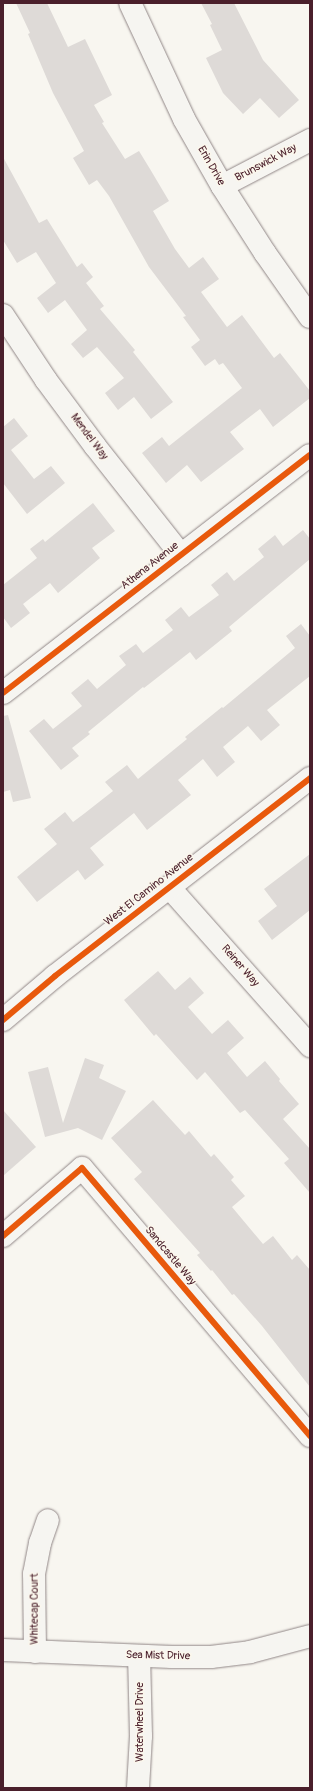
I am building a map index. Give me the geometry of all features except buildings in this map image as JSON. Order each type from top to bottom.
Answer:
[{"type":"street","name":"Erin Drive","points":[[130,3],[184,119],[222,186],[265,253],[310,318]]},
{"type":"street","name":"Brunswick Way","points":[[222,186],[310,140]]},
{"type":"street","name":"Mendel Way","points":[[3,315],[46,380],[95,446],[181,555]]},
{"type":"street","name":"Athena Avenue","points":[[3,693],[310,455]]},
{"type":"street","name":"West El Camino Avenue","points":[[3,1020],[169,887],[310,778]]},
{"type":"street","name":"Reiner Way","points":[[169,887],[310,1046]]},
{"type":"street","name":"Sandcastle Way","points":[[3,1236],[82,1168],[310,1436]]},
{"type":"street","name":"Whitecap Court","points":[[35,1652],[34,1574],[40,1543],[48,1520]]},
{"type":"street","name":"Sea Mist Drive","points":[[3,1650],[196,1657],[234,1654],[288,1643],[310,1636]]},
{"type":"street","name":"Waterwheel Drive","points":[[138,1788],[141,1736],[139,1656]]},
{"type":"cycle path","points":[[3,693],[310,455]]},
{"type":"cycle path","points":[[3,1020],[55,976],[310,778]]},
{"type":"cycle path","points":[[3,1236],[82,1168],[310,1436]]}]
